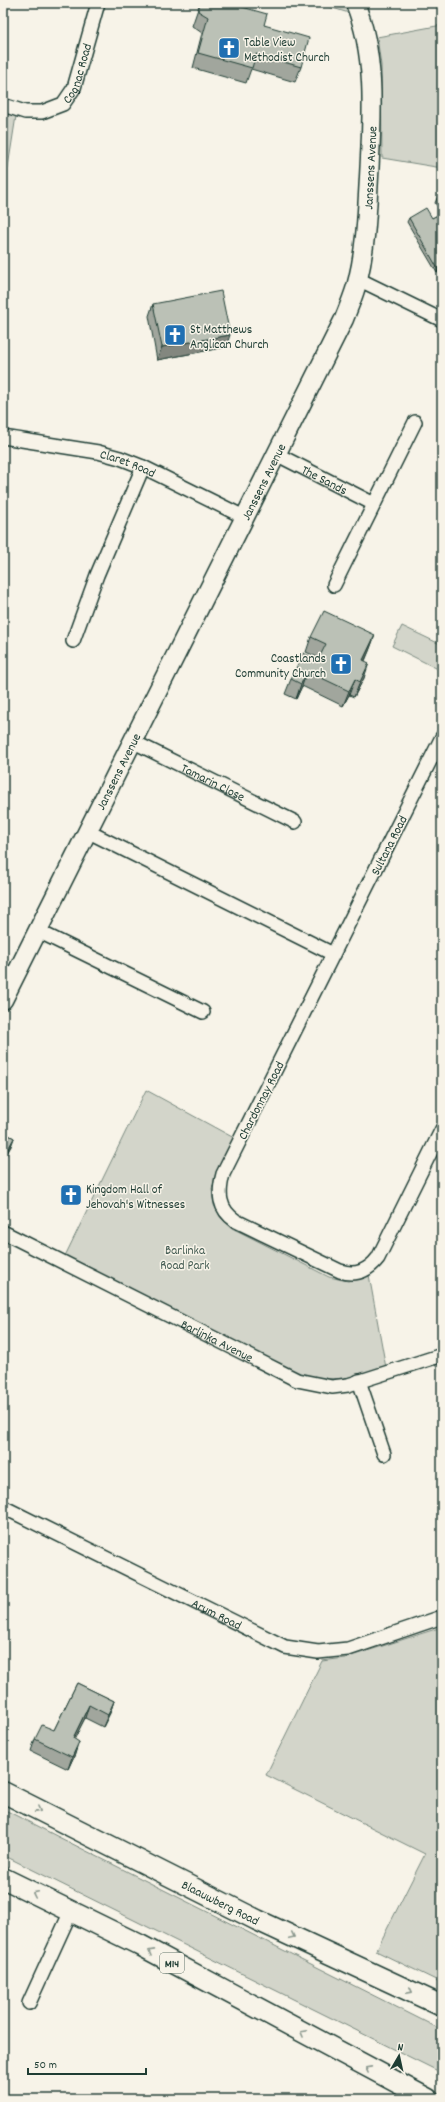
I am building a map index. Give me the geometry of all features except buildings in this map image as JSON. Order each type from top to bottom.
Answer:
[{"type":"main road","name":"Blaauwberg Road","points":[[3,1792],[257,1920],[442,2006]]},
{"type":"main road","name":"M14","points":[[3,1878],[140,1945],[428,2099]]},
{"type":"street","name":"Cognac Road","points":[[3,105],[26,112],[42,112],[63,104],[74,88],[98,3]]},
{"type":"street","name":"Janssens Avenue","points":[[4,996],[38,931],[344,319],[358,279],[366,233],[370,148],[370,64],[366,36],[355,3]]},
{"type":"street","points":[[358,279],[442,320]]},
{"type":"street","points":[[334,584],[415,422]]},
{"type":"street","name":"Claret Road","points":[[3,437],[98,452],[144,467],[244,517]]},
{"type":"street","name":"The Sands","points":[[276,454],[374,504]]},
{"type":"street","points":[[73,641],[97,575],[144,467]]},
{"type":"street","name":"Sultana Road","points":[[333,954],[442,737]]},
{"type":"street","name":"Tamarin Close","points":[[132,741],[295,822]]},
{"type":"street","points":[[87,831],[333,954]]},
{"type":"street","points":[[38,931],[203,1012]]},
{"type":"street","name":"Chardonnay Road","points":[[333,954],[223,1174],[219,1192],[220,1200],[224,1209],[236,1221],[340,1271],[351,1273],[364,1271],[378,1258],[442,1129]]},
{"type":"street","name":"Barlinka Avenue","points":[[3,1232],[297,1380],[332,1387],[359,1381],[442,1355]]},
{"type":"street","points":[[359,1381],[384,1454]]},
{"type":"street","name":"Arum Road","points":[[3,1507],[285,1647],[318,1652],[348,1649],[442,1617]]},
{"type":"street","points":[[29,2003],[71,1911]]},
{"type":"green space","points":[[316,3],[344,3],[349,13]]},
{"type":"green space","points":[[442,25],[442,168],[382,158],[381,65],[377,37]]},
{"type":"green space","points":[[3,113],[16,116],[3,199]]},
{"type":"green space","points":[[402,626],[442,645],[442,671],[392,646]]},
{"type":"green space","name":"Barlinka Road Park","points":[[146,1090],[234,1138],[216,1173],[212,1189],[214,1205],[221,1218],[232,1228],[329,1277],[348,1281],[369,1275],[386,1368],[353,1377],[334,1379],[300,1374],[65,1256]]},
{"type":"green space","points":[[442,1627],[442,1983],[376,1951],[425,1854],[266,1775],[322,1661],[345,1658]]},
{"type":"green space","points":[[3,1809],[442,2030],[442,2073],[3,1855]]},
{"type":"place","name":"Table View Methodist Church","points":[[229,48]]},
{"type":"place","name":"St Matthews Anglican Church","points":[[175,335]]},
{"type":"place","name":"Coastlands Community Church","points":[[341,664]]},
{"type":"place","name":"Kingdom Hall of Jehovah's Witnesses","points":[[71,1195]]}]
